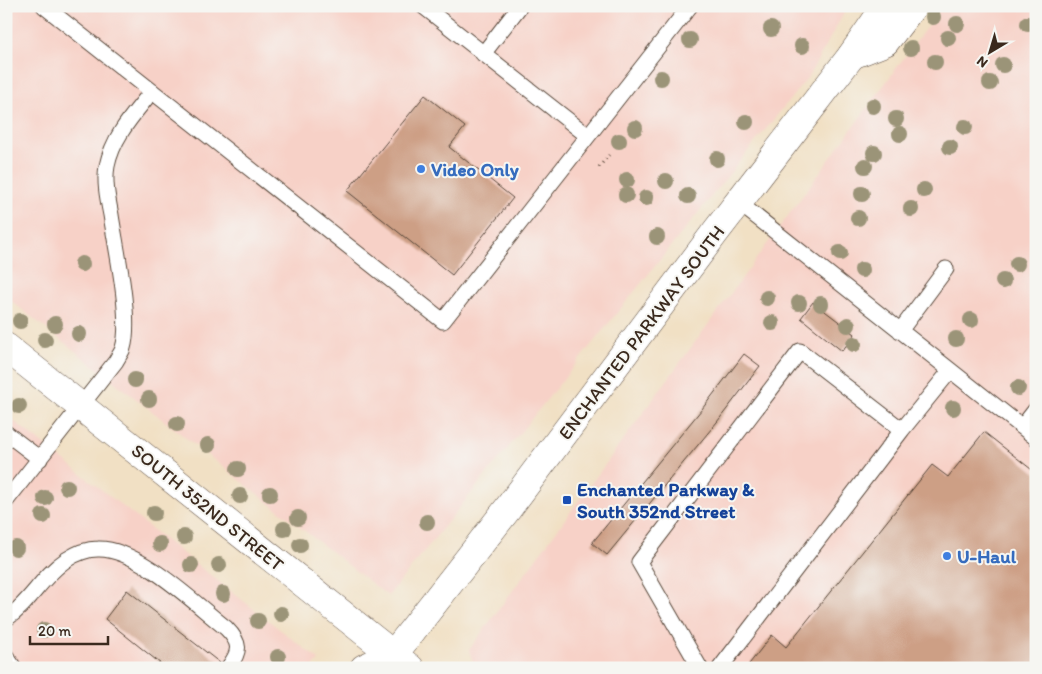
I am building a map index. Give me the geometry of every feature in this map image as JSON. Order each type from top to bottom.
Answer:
[{"type":"main road","name":"ENCHANTED PARKWAY SOUTH","points":[[364,668],[397,663],[506,511],[852,55],[886,6]]},
{"type":"main road","points":[[852,55],[885,42],[913,6]]},
{"type":"main road","name":"SOUTH 352ND STREET","points":[[6,347],[82,406],[397,663]]},
{"type":"lane","points":[[44,6],[443,321],[690,6]]},
{"type":"lane","points":[[423,6],[588,136]]},
{"type":"lane","points":[[483,54],[520,6]]},
{"type":"lane","points":[[6,502],[116,362],[123,348],[126,331],[124,298],[107,193],[107,167],[115,143],[124,128],[152,92]]},
{"type":"lane","points":[[739,203],[1036,438]]},
{"type":"lane","points":[[900,331],[946,269]]},
{"type":"lane","points":[[700,668],[639,562],[800,351],[902,430]]},
{"type":"lane","points":[[720,668],[950,370]]},
{"type":"lane","points":[[1022,427],[1036,409]]},
{"type":"lane","points":[[6,433],[40,459]]},
{"type":"lane","points":[[6,619],[25,604],[47,576],[66,560],[80,553],[97,549],[109,550],[137,560],[154,571],[226,628],[238,645],[236,658],[228,668]]},
{"type":"lane","points":[[6,656],[14,668]]},
{"type":"path","points":[[598,167],[609,155]]},
{"type":"shaded area","points":[[6,6],[848,6],[808,77],[388,596],[6,297]]},
{"type":"shaded area","points":[[942,6],[1036,6],[1036,668],[475,668],[469,650]]},
{"type":"shaded area","points":[[6,415],[319,660],[312,668],[6,668]]},
{"type":"building","name":"Video Only","points":[[425,95],[465,127],[449,147],[513,198],[452,275],[347,191]]},
{"type":"building","points":[[813,302],[855,334],[842,351],[801,318]]},
{"type":"building","points":[[744,354],[760,366],[717,422],[607,555],[592,543],[702,409]]},
{"type":"building","name":"U-Haul","points":[[984,432],[1036,473],[1036,668],[746,668],[772,635],[786,647],[932,465],[948,477]]},
{"type":"building","points":[[127,590],[220,663],[219,668],[166,668],[105,619]]},
{"type":"place","name":"Video Only","points":[[421,169]]},
{"type":"place","name":"Enchanted Parkway & South 352nd Street","points":[[567,500]]},
{"type":"place","name":"U-Haul","points":[[947,556]]}]
